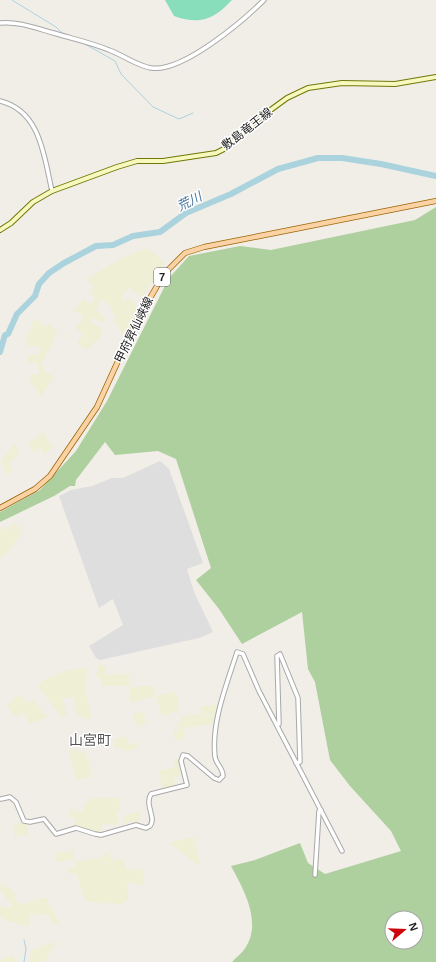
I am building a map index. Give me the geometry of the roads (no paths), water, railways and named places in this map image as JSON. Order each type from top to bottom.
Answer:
[{"type":"main road","name":"敷島竜王線","points":[[0,230],[11,223],[33,202],[52,192],[128,163],[163,161],[216,153],[287,98],[308,88],[342,83],[395,84],[436,77]]},
{"type":"main road","name":"甲府昇仙峡線","points":[[0,508],[41,485],[56,467],[97,407],[135,324],[154,288],[169,268],[185,253],[211,246],[436,201]]},
{"type":"street","points":[[0,23],[30,26],[99,46],[146,67],[161,68],[189,56],[212,43],[241,22],[264,0]]},
{"type":"street","points":[[0,101],[17,108],[27,117],[35,128],[52,192]]},
{"type":"street","points":[[1,800],[10,797],[16,802],[24,821],[30,822],[44,819],[56,834],[76,828],[98,835],[136,825],[146,828],[150,826],[152,819],[148,802],[151,794],[187,785],[181,761],[183,755],[188,756],[214,778],[219,780],[222,776],[222,771],[215,757],[216,729],[218,715],[237,652],[243,654],[277,726],[342,851]]},
{"type":"street","points":[[277,726],[280,724],[277,656],[280,654],[298,698],[300,762],[296,763]]},
{"type":"street","points":[[315,875],[319,811],[321,810]]},
{"type":"waterway","points":[[12,0],[69,36]]},
{"type":"waterway","points":[[83,43],[115,61],[121,74],[153,107],[179,119],[193,113]]},
{"type":"waterway","name":"荒川","points":[[0,352],[5,335],[8,334],[17,314],[35,296],[39,284],[49,273],[64,263],[96,246],[113,245],[133,236],[160,232],[186,213],[231,194],[278,169],[318,158],[342,158],[381,164],[436,176]]},
{"type":"waterway","points":[[24,940],[26,949],[24,962]]},
{"type":"district","name":"山宮町","points":[[90,740]]}]
